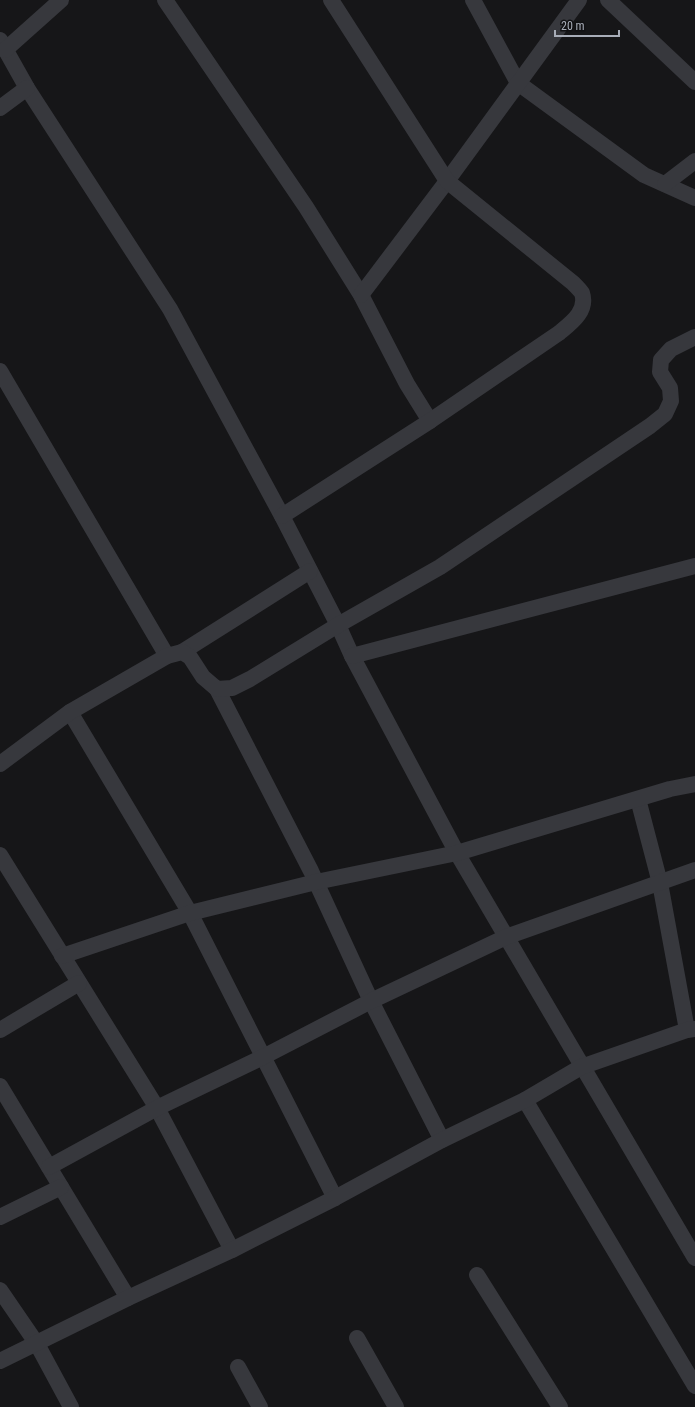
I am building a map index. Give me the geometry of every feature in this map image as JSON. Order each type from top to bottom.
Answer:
[{"type":"street","points":[[61,0],[3,45],[27,88],[170,309],[282,516],[338,625],[352,656],[457,853],[581,1067],[695,1258]]},
{"type":"street","points":[[165,0],[306,207],[361,295],[407,384],[430,422]]},
{"type":"street","points":[[282,516],[430,422],[559,333],[577,318],[584,304],[582,292],[573,283],[447,181],[331,0]]},
{"type":"street","points":[[473,0],[518,83],[644,175],[695,198]]},
{"type":"street","points":[[361,295],[447,181],[579,0]]},
{"type":"street","points":[[608,0],[695,82]]},
{"type":"street","points":[[0,108],[27,88]]},
{"type":"street","points":[[665,184],[695,161]]},
{"type":"street","points":[[217,689],[232,688],[250,679],[338,625],[440,567],[650,426],[665,414],[671,401],[670,388],[660,372],[661,360],[671,349],[695,337]]},
{"type":"street","points":[[0,371],[174,654],[190,657],[203,678],[217,689],[316,882],[371,1000],[442,1140]]},
{"type":"street","points":[[352,656],[695,566]]},
{"type":"street","points":[[1,759],[70,712],[174,654],[310,571]]},
{"type":"street","points":[[70,712],[190,913],[335,1198]]},
{"type":"street","points":[[62,956],[190,913],[316,882],[457,853],[670,789],[695,784]]},
{"type":"street","points":[[0,1361],[128,1298],[232,1250],[335,1198],[442,1140],[525,1100],[581,1067],[691,1030],[660,883],[638,799]]},
{"type":"street","points":[[0,855],[157,1108],[232,1250]]},
{"type":"street","points":[[50,1167],[157,1108],[264,1057],[371,1000],[506,937],[695,870]]},
{"type":"street","points":[[0,1030],[79,983]]},
{"type":"street","points":[[0,1086],[128,1298]]},
{"type":"street","points":[[525,1100],[695,1386]]},
{"type":"street","points":[[0,1217],[61,1187]]},
{"type":"street","points":[[477,1275],[560,1407]]},
{"type":"street","points":[[0,1290],[36,1344],[71,1407]]},
{"type":"street","points":[[357,1338],[396,1407]]},
{"type":"street","points":[[238,1367],[260,1407]]}]
